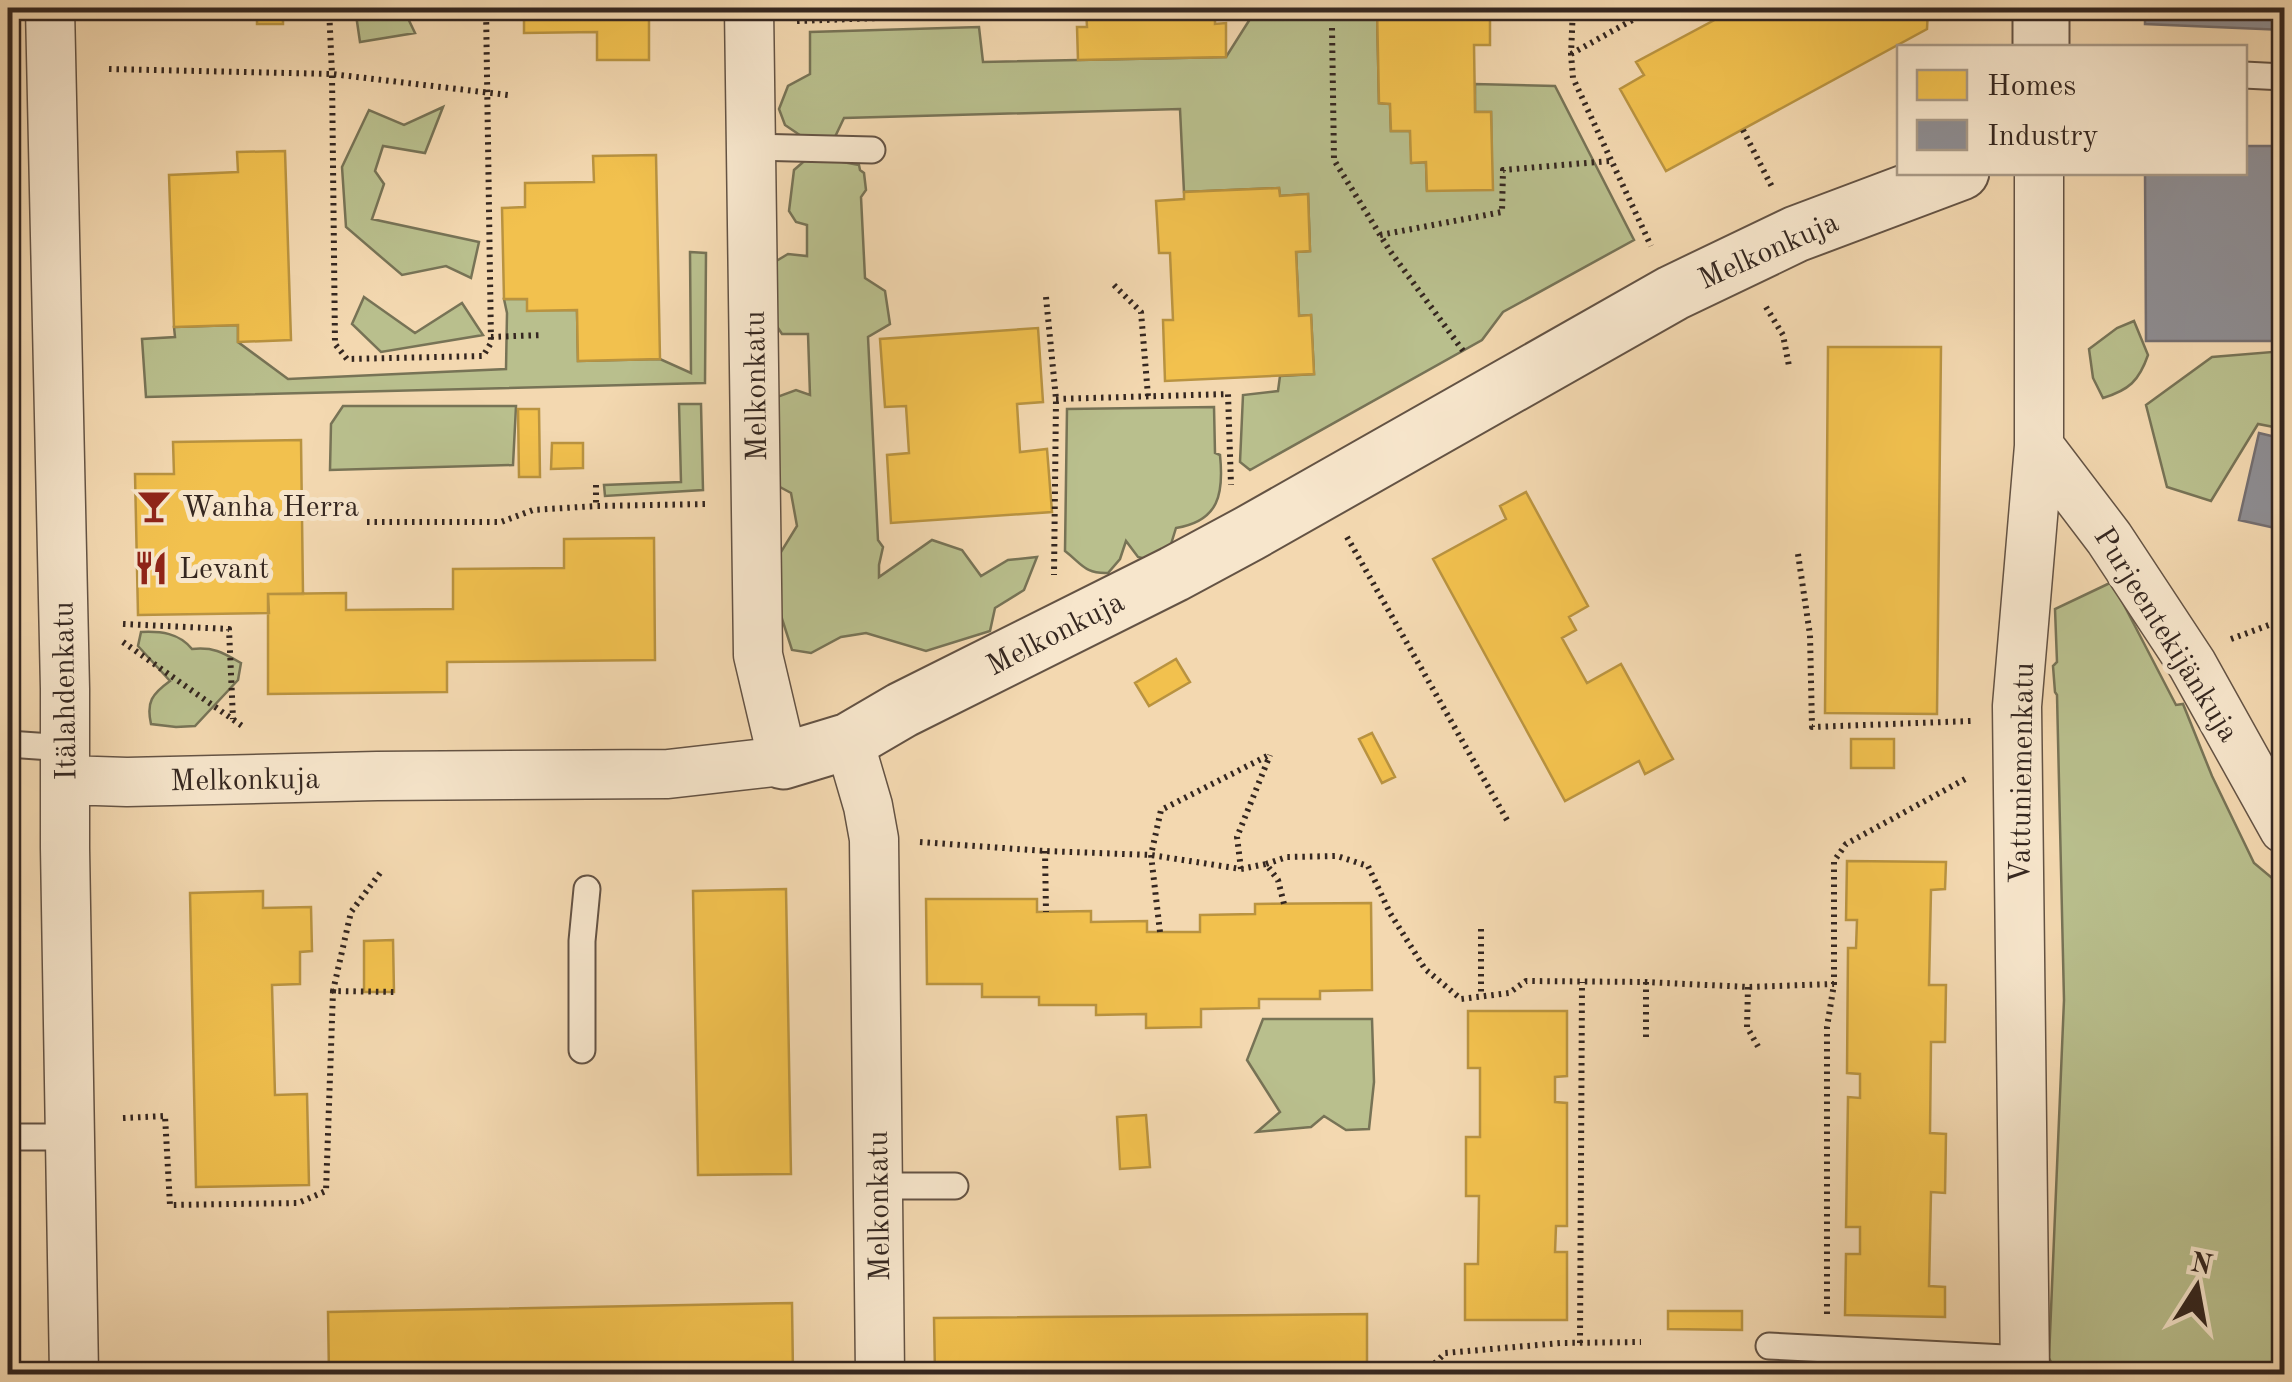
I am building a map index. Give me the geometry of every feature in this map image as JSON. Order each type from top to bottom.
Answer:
[{"type":"street","name":"Itälahdenkatu","points":[[50,8],[74,1374]]},
{"type":"street","name":"Melkonkatu","points":[[749,8],[758,655],[783,761]]},
{"type":"street","points":[[2040,45],[2041,8]]},
{"type":"street","name":"Melkonkuja","points":[[66,764],[126,782],[668,774],[783,761],[849,740],[1174,574],[1673,292],[1796,234],[1953,175]]},
{"type":"street","name":"Vattuniemenkatu","points":[[2026,1367],[2017,706],[2039,446],[2040,175]]},
{"type":"street","name":"Purjeentekijänkuja","points":[[2039,446],[2108,538],[2192,664],[2284,830]]},
{"type":"street","name":"Melkonkatu","points":[[849,740],[874,839],[880,1374]]},
{"type":"lane","points":[[2247,75],[2284,76]]},
{"type":"lane","points":[[751,147],[872,150]]},
{"type":"lane","points":[[8,744],[66,764]]},
{"type":"lane","points":[[582,1050],[582,941],[587,889]]},
{"type":"lane","points":[[8,1137],[70,1136]]},
{"type":"lane","points":[[877,1186],[955,1186]]},
{"type":"lane","points":[[1769,1346],[2026,1367]]},
{"type":"path","points":[[329,8],[335,344],[347,359],[484,356],[491,343],[486,8]]},
{"type":"path","points":[[797,21],[991,14],[995,8]]},
{"type":"path","points":[[1574,8],[1570,54],[1573,78],[1673,292]]},
{"type":"path","points":[[1570,54],[1654,8]]},
{"type":"path","points":[[1332,28],[1334,160],[1380,235],[1492,395]]},
{"type":"path","points":[[109,69],[332,74],[508,95]]},
{"type":"path","points":[[1743,130],[1796,234]]},
{"type":"path","points":[[1380,235],[1502,212],[1503,170],[1610,161]]},
{"type":"path","points":[[1114,285],[1141,312],[1148,396]]},
{"type":"path","points":[[1046,296],[1056,399],[1053,567],[1057,632]]},
{"type":"path","points":[[1761,297],[1783,335],[1789,366]]},
{"type":"path","points":[[491,337],[542,335]]},
{"type":"path","points":[[1056,399],[1228,394],[1231,488],[1250,533]]},
{"type":"path","points":[[596,485],[596,506]]},
{"type":"path","points":[[1321,493],[1506,820]]},
{"type":"path","points":[[367,522],[501,522],[533,510],[596,506],[757,505]]},
{"type":"path","points":[[1798,554],[1810,635],[1812,727],[1979,720]]},
{"type":"path","points":[[123,624],[228,628],[233,719]]},
{"type":"path","points":[[2230,639],[2269,625]]},
{"type":"path","points":[[124,642],[250,731]]},
{"type":"path","points":[[1160,932],[1150,855],[1160,810],[1270,754],[1238,837],[1241,869]]},
{"type":"path","points":[[1827,1350],[1827,1028],[1834,984],[1834,861],[1846,844],[1972,776]]},
{"type":"path","points":[[874,839],[1045,852],[1150,855],[1241,869],[1287,857],[1336,856],[1368,866],[1390,914],[1425,969],[1461,999],[1508,993],[1526,981],[1834,984]]},
{"type":"path","points":[[1045,852],[1046,912]]},
{"type":"path","points":[[1266,864],[1278,880],[1284,904]]},
{"type":"path","points":[[123,1118],[165,1116],[170,1205],[298,1203],[326,1191],[333,992],[351,912],[380,873]]},
{"type":"path","points":[[1481,928],[1482,996]]},
{"type":"path","points":[[1580,1342],[1582,982]]},
{"type":"path","points":[[1646,982],[1646,1042]]},
{"type":"path","points":[[1748,986],[1748,1028],[1760,1050]]},
{"type":"path","points":[[333,992],[394,992]]},
{"type":"path","points":[[1424,1374],[1445,1353],[1580,1342],[1642,1342]]},
{"type":"green space","points":[[355,8],[403,8],[415,33],[360,42]]},
{"type":"green space","points":[[1257,8],[1377,8],[1379,103],[1390,104],[1391,131],[1410,131],[1412,163],[1426,162],[1427,190],[1492,189],[1491,112],[1475,112],[1475,84],[1555,86],[1634,240],[1503,312],[1482,340],[1250,470],[1240,462],[1243,395],[1278,391],[1280,376],[1314,374],[1311,315],[1299,316],[1296,252],[1310,251],[1308,194],[1280,196],[1279,188],[1184,192],[1180,109],[844,118],[833,141],[813,144],[785,125],[779,109],[788,86],[810,74],[810,32],[979,27],[983,62],[1226,57]]},
{"type":"green space","points":[[443,107],[425,153],[383,146],[375,171],[384,184],[372,219],[479,242],[471,278],[446,266],[402,275],[346,227],[342,167],[369,110],[404,125]]},
{"type":"green space","points":[[810,156],[859,165],[864,173],[866,190],[861,197],[865,278],[885,291],[890,324],[868,337],[878,540],[883,547],[879,577],[932,540],[962,550],[981,576],[1008,560],[1037,557],[1024,590],[995,608],[990,631],[926,651],[866,633],[841,637],[811,653],[792,650],[776,600],[776,560],[797,526],[791,493],[767,480],[766,401],[796,390],[810,395],[808,334],[782,334],[774,322],[763,269],[788,254],[807,256],[807,225],[796,222],[789,211],[794,170]]},
{"type":"green space","points":[[690,252],[706,253],[705,383],[146,397],[142,339],[175,337],[174,327],[238,325],[238,342],[288,379],[506,369],[504,299],[527,299],[528,310],[577,310],[578,361],[660,359],[691,373]]},
{"type":"green space","points":[[364,297],[415,333],[462,303],[483,335],[381,352],[352,324]]},
{"type":"green space","points":[[2134,321],[2148,355],[2145,364],[2132,383],[2103,398],[2093,378],[2089,349],[2117,328]]},
{"type":"green space","points":[[2284,351],[2284,429],[2258,424],[2211,501],[2167,487],[2146,405],[2212,357]]},
{"type":"green space","points":[[679,404],[701,404],[703,490],[605,496],[604,485],[681,482]]},
{"type":"green space","points":[[343,406],[516,406],[513,465],[330,470],[331,424]]},
{"type":"green space","points":[[1214,407],[1215,453],[1220,455],[1221,469],[1216,504],[1202,519],[1176,528],[1167,557],[1158,562],[1138,557],[1126,541],[1120,559],[1108,573],[1100,573],[1084,567],[1065,551],[1067,409]]},
{"type":"green space","points":[[2112,582],[2176,705],[2183,704],[2254,863],[2284,888],[2284,1374],[2057,1374],[2049,1358],[2064,1000],[2057,695],[2053,666],[2057,662],[2055,609]]},
{"type":"green space","points":[[141,632],[169,634],[192,649],[218,651],[241,663],[238,680],[195,726],[151,724],[152,699],[170,681],[138,646]]},
{"type":"green space","points":[[1263,1019],[1372,1019],[1374,1082],[1369,1129],[1346,1130],[1324,1116],[1311,1127],[1257,1132],[1280,1112],[1247,1060]]},
{"type":"building: Homes","points":[[241,8],[303,8],[304,12],[283,12],[283,24],[257,24],[257,12],[241,13]]},
{"type":"building: Homes","points":[[510,8],[649,8],[649,60],[597,60],[597,32],[524,33],[524,12],[510,12]]},
{"type":"building: Homes","points":[[1086,8],[1215,8],[1215,24],[1226,23],[1226,57],[1078,60],[1077,27],[1087,27]]},
{"type":"building: Homes","points":[[1377,8],[1490,8],[1490,45],[1474,45],[1475,112],[1491,112],[1493,190],[1427,191],[1426,162],[1411,163],[1410,131],[1391,131],[1390,104],[1379,103]]},
{"type":"building: Homes","points":[[1737,8],[1928,8],[1927,29],[1666,171],[1620,89],[1644,75],[1636,62]]},
{"type":"building: Homes","points":[[285,151],[291,340],[238,342],[238,325],[174,327],[169,175],[238,172],[237,152]]},
{"type":"building: Homes","points":[[656,155],[660,359],[578,361],[577,310],[527,311],[527,299],[504,299],[502,208],[525,207],[525,183],[594,182],[593,156]]},
{"type":"building: Homes","points":[[1279,188],[1280,196],[1308,194],[1310,251],[1296,252],[1299,316],[1311,315],[1314,374],[1165,381],[1163,320],[1173,320],[1170,253],[1159,253],[1156,201],[1184,199],[1184,192]]},
{"type":"building: Homes","points":[[1038,328],[1043,402],[1017,404],[1020,452],[1047,449],[1052,512],[891,523],[887,455],[909,453],[906,406],[885,407],[880,339]]},
{"type":"building: Homes","points":[[1828,347],[1941,347],[1937,714],[1825,713]]},
{"type":"building: Homes","points":[[518,409],[539,409],[540,477],[519,477]]},
{"type":"building: Homes","points":[[301,440],[303,594],[268,594],[269,613],[138,615],[135,474],[174,474],[173,442]]},
{"type":"building: Homes","points":[[552,443],[583,443],[583,468],[551,469]]},
{"type":"building: Homes","points":[[1526,492],[1588,606],[1569,617],[1576,630],[1562,638],[1587,683],[1621,664],[1673,759],[1645,774],[1639,761],[1565,801],[1433,559],[1506,519],[1500,506]]},
{"type":"building: Homes","points":[[654,538],[655,660],[447,662],[447,692],[268,694],[268,594],[346,593],[346,610],[453,609],[453,569],[564,568],[564,539]]},
{"type":"building: Homes","points":[[1176,659],[1190,682],[1149,706],[1135,683]]},
{"type":"building: Homes","points":[[1372,733],[1395,777],[1382,783],[1359,739]]},
{"type":"building: Homes","points":[[1851,739],[1894,739],[1894,768],[1851,768]]},
{"type":"building: Homes","points":[[1847,861],[1946,862],[1945,889],[1931,890],[1929,985],[1946,985],[1945,1042],[1931,1042],[1930,1133],[1946,1134],[1945,1193],[1931,1192],[1929,1286],[1945,1287],[1945,1317],[1845,1315],[1846,1254],[1860,1254],[1860,1227],[1846,1227],[1848,1097],[1860,1098],[1860,1074],[1847,1073],[1848,948],[1856,948],[1857,920],[1846,920]]},
{"type":"building: Homes","points":[[786,889],[791,1174],[698,1175],[693,891]]},
{"type":"building: Homes","points":[[263,891],[263,908],[311,907],[312,951],[300,952],[300,984],[272,985],[275,1095],[307,1094],[309,1185],[196,1187],[190,893]]},
{"type":"building: Homes","points":[[926,899],[1037,899],[1037,912],[1091,911],[1091,922],[1147,921],[1147,932],[1200,932],[1200,915],[1255,914],[1255,904],[1371,903],[1372,990],[1320,991],[1320,999],[1259,999],[1259,1008],[1201,1009],[1201,1027],[1146,1028],[1146,1014],[1096,1015],[1096,1005],[1039,1005],[1039,997],[982,997],[982,984],[927,984]]},
{"type":"building: Homes","points":[[393,940],[394,992],[364,992],[364,941]]},
{"type":"building: Homes","points":[[1468,1011],[1567,1011],[1567,1076],[1555,1077],[1555,1102],[1567,1103],[1567,1226],[1556,1226],[1555,1252],[1567,1252],[1567,1320],[1465,1320],[1465,1264],[1478,1264],[1479,1196],[1466,1196],[1466,1137],[1480,1137],[1480,1068],[1468,1068]]},
{"type":"building: Homes","points":[[1146,1115],[1150,1167],[1120,1169],[1117,1117]]},
{"type":"building: Homes","points":[[792,1303],[793,1374],[329,1374],[328,1312]]},
{"type":"building: Homes","points":[[1668,1311],[1742,1311],[1742,1330],[1668,1329]]},
{"type":"building: Homes","points":[[1367,1314],[1367,1374],[935,1374],[934,1318]]},
{"type":"building: Industry","points":[[2145,8],[2284,8],[2284,30],[2145,24]]},
{"type":"building: Industry","points":[[2247,146],[2284,146],[2284,341],[2146,341],[2145,175],[2247,175]]},
{"type":"building: Industry","points":[[2259,433],[2284,439],[2284,530],[2239,520]]},
{"type":"place","name":"Wanha Herra","points":[[154,506]]},
{"type":"place","name":"Levant","points":[[151,568]]}]
